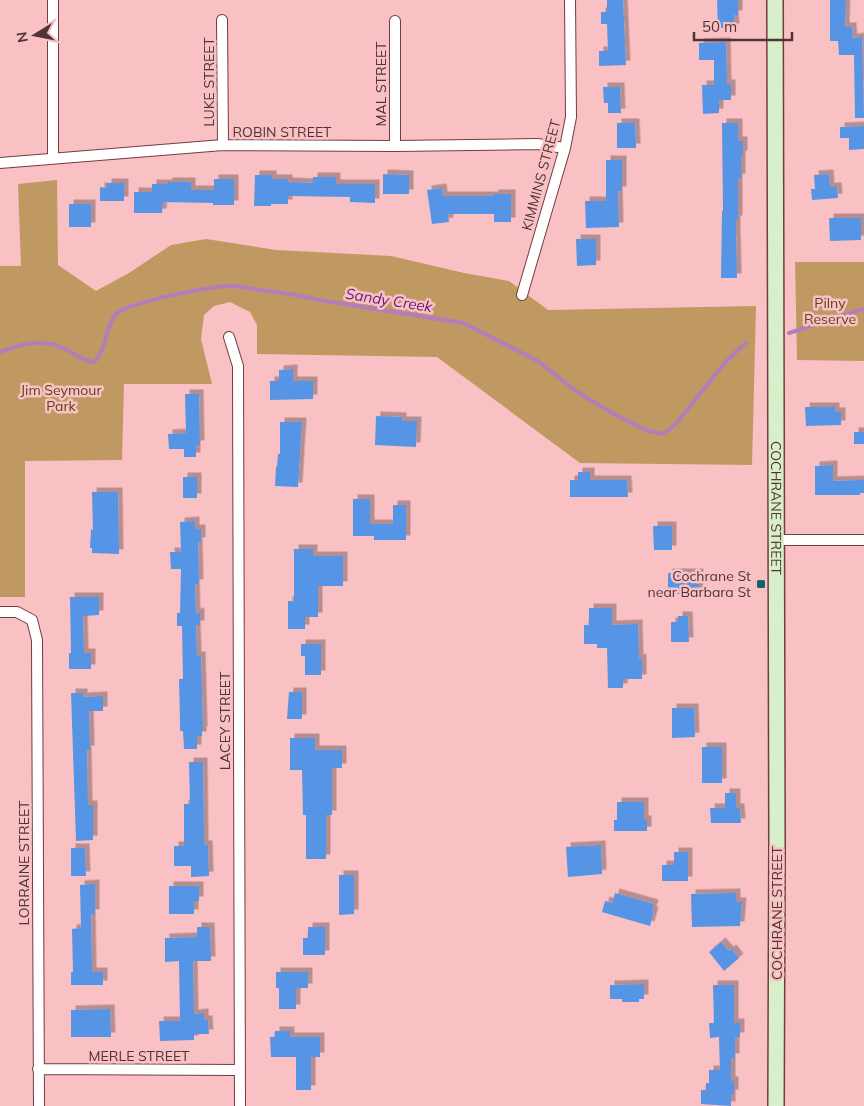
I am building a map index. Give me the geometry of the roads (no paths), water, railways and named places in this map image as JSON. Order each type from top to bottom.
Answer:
[{"type":"street","points":[[53,0],[53,158]]},
{"type":"street","name":"KIMMINS STREET","points":[[522,295],[565,148],[571,117],[570,0]]},
{"type":"street","name":"COCHRANE STREET","points":[[775,0],[776,1106]]},
{"type":"street","name":"LUKE STREET","points":[[222,20],[223,145]]},
{"type":"street","name":"MAL STREET","points":[[395,21],[395,146]]},
{"type":"street","name":"ROBIN STREET","points":[[0,163],[223,145],[395,146],[537,144],[565,148]]},
{"type":"street","name":"LACEY STREET","points":[[229,337],[238,366],[240,1106]]},
{"type":"street","points":[[776,540],[864,540]]},
{"type":"street","name":"LORRAINE STREET","points":[[0,612],[17,612],[32,620],[37,640],[39,1106]]},
{"type":"street","name":"MERLE STREET","points":[[38,1069],[240,1070]]},
{"type":"waterway","name":"Sandy Creek","points":[[0,352],[25,344],[40,343],[65,349],[94,362],[102,351],[109,325],[116,314],[124,309],[190,292],[231,286],[241,287],[463,323],[538,361],[576,391],[612,413],[646,430],[663,434],[675,425],[726,361],[746,343]]},
{"type":"waterway","name":"Sandy Creek","points":[[789,333],[864,309]]},
{"type":"place","name":"Cochrane St near Barbara St","points":[[761,584]]},
{"type":"park label","name":"Pilny Reserve","points":[[830,312]]},
{"type":"park label","name":"Jim Seymour Park","points":[[61,398]]}]
